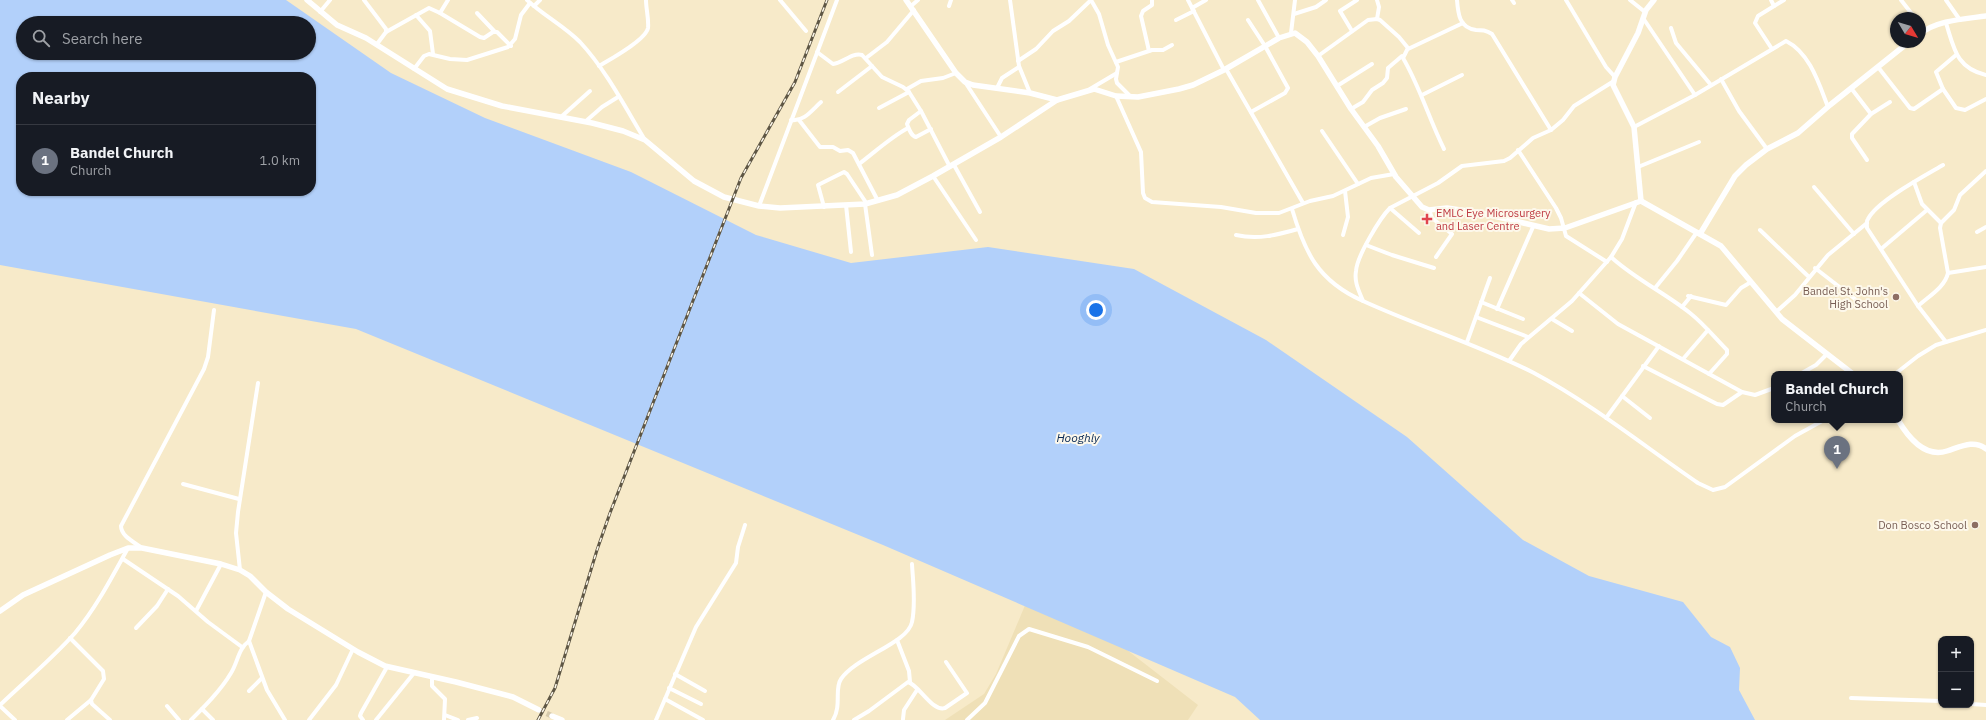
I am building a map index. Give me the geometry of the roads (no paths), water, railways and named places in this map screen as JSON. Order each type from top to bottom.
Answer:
[{"type":"street","points":[[307,0],[337,25],[377,44],[447,89],[462,95],[502,106],[562,116],[623,131],[645,140],[694,181],[705,188],[724,196],[759,206],[780,208],[866,204],[879,202],[897,195],[952,166],[1001,137],[1057,100],[1089,89],[1118,73]]},
{"type":"street","points":[[320,12],[330,0]]},
{"type":"street","points":[[364,0],[384,25],[386,32]]},
{"type":"street","points":[[440,13],[448,0]]},
{"type":"street","points":[[534,6],[540,0]]},
{"type":"street","points":[[599,66],[639,40],[646,33],[648,22],[646,0]]},
{"type":"street","points":[[780,0],[806,30]]},
{"type":"street","points":[[759,206],[837,0]]},
{"type":"street","points":[[906,0],[956,73],[965,82],[1001,137]]},
{"type":"street","points":[[866,58],[887,42],[918,0]]},
{"type":"street","points":[[949,6],[951,0]]},
{"type":"street","points":[[1010,0],[1019,67],[1030,93]]},
{"type":"street","points":[[1018,62],[1036,49],[1053,31],[1069,21],[1091,0],[1099,14],[1108,45],[1116,62],[1118,73],[1116,79],[1117,83],[1131,97]]},
{"type":"street","points":[[1149,51],[1141,16],[1143,11],[1152,5],[1152,0]]},
{"type":"street","points":[[1188,0],[1225,69],[1303,203]]},
{"type":"street","points":[[1176,20],[1206,0]]},
{"type":"street","points":[[1258,0],[1279,38]]},
{"type":"street","points":[[1291,33],[1295,0]]},
{"type":"street","points":[[1294,14],[1316,7],[1326,0]]},
{"type":"street","points":[[1352,31],[1340,11],[1357,0]]},
{"type":"street","points":[[1377,0],[1379,7],[1377,18]]},
{"type":"street","points":[[1457,0],[1458,14],[1463,24],[1470,29],[1483,30],[1492,34],[1552,130]]},
{"type":"street","points":[[1573,0],[1567,1],[1614,79]]},
{"type":"street","points":[[1630,0],[1645,12]]},
{"type":"street","points":[[1509,361],[1528,337],[1552,319],[1579,294],[1607,262],[1622,239],[1638,201],[1638,167],[1634,127],[1613,85],[1614,79],[1638,33],[1645,12],[1654,0]]},
{"type":"street","points":[[1771,0],[1774,6]]},
{"type":"street","points":[[1772,49],[1755,23],[1758,16],[1784,0]]},
{"type":"street","points":[[1901,0],[1910,12]]},
{"type":"street","points":[[1946,0],[1960,20]]},
{"type":"street","points":[[414,69],[424,56],[433,54],[450,59],[467,60],[511,46],[515,39],[521,15],[528,2],[579,41],[599,66],[645,140]]},
{"type":"street","points":[[377,44],[386,32],[429,8],[480,37],[484,38],[496,32]]},
{"type":"street","points":[[477,13],[511,46]]},
{"type":"street","points":[[416,15],[430,30],[433,54]]},
{"type":"street","points":[[1926,30],[1946,23],[1986,16]]},
{"type":"street","points":[[1318,56],[1368,20],[1377,18]]},
{"type":"street","points":[[1377,18],[1400,36],[1408,49]]},
{"type":"street","points":[[1643,18],[1695,95]]},
{"type":"street","points":[[1248,20],[1265,46],[1288,89],[1251,112]]},
{"type":"street","points":[[1946,23],[1956,54],[1970,68],[1986,75]]},
{"type":"street","points":[[1351,109],[1363,102],[1372,90],[1383,83],[1387,78],[1388,68],[1408,49],[1463,24]]},
{"type":"street","points":[[1671,28],[1676,42],[1711,85]]},
{"type":"street","points":[[1089,89],[1100,90],[1116,96],[1131,97],[1186,87],[1225,69],[1279,38],[1291,33],[1300,36],[1318,56],[1394,174],[1422,207],[1429,210],[1447,208],[1481,212],[1533,227],[1549,229],[1565,228],[1638,201],[1721,246],[1782,319],[1848,371]]},
{"type":"street","points":[[1634,127],[1695,95],[1786,41],[1796,48],[1806,59],[1818,79],[1828,107]]},
{"type":"street","points":[[1116,62],[1149,51],[1163,50],[1172,45]]},
{"type":"street","points":[[1655,288],[1698,233],[1735,176],[1746,165],[1767,149],[1798,133],[1902,48]]},
{"type":"street","points":[[817,52],[833,64],[855,54],[861,54],[882,77],[908,91],[921,110],[952,166],[980,212]]},
{"type":"street","points":[[1956,54],[1936,72],[1943,89],[1956,108],[1960,110],[1965,110],[1986,99]]},
{"type":"street","points":[[1402,56],[1422,95],[1430,119],[1444,149]]},
{"type":"street","points":[[1337,86],[1372,64]]},
{"type":"street","points":[[838,92],[872,66]]},
{"type":"street","points":[[997,88],[1002,78],[1019,67]]},
{"type":"street","points":[[1878,67],[1910,108],[1914,109],[1943,89]]},
{"type":"street","points":[[880,108],[921,82],[943,78],[956,73]]},
{"type":"street","points":[[1422,95],[1462,75]]},
{"type":"street","points":[[1363,301],[1357,286],[1355,272],[1366,245],[1385,213],[1390,208],[1438,182],[1462,166],[1504,161],[1533,138],[1552,130],[1563,120],[1574,106],[1614,79]]},
{"type":"street","points":[[1721,79],[1739,111],[1767,149]]},
{"type":"street","points":[[965,82],[973,85],[1030,93],[1057,100]]},
{"type":"street","points":[[1851,88],[1871,114]]},
{"type":"street","points":[[562,116],[590,91]]},
{"type":"street","points":[[1116,96],[1141,152],[1141,187],[1145,198],[1156,203],[1221,207],[1269,213],[1292,209],[1303,203],[1333,196],[1371,178],[1394,174]]},
{"type":"street","points":[[586,121],[602,107],[618,97]]},
{"type":"street","points":[[791,120],[799,120],[821,102]]},
{"type":"street","points":[[1867,160],[1852,138],[1852,134],[1871,114],[1890,102]]},
{"type":"street","points":[[1364,127],[1380,118],[1406,109]]},
{"type":"street","points":[[921,110],[909,120],[907,124],[908,128],[913,136],[916,137],[931,129]]},
{"type":"street","points":[[799,120],[820,147],[833,146],[840,151],[850,151],[859,164],[879,202]]},
{"type":"street","points":[[859,164],[888,143],[896,134],[908,128]]},
{"type":"street","points":[[1322,131],[1358,184]]},
{"type":"street","points":[[1638,167],[1699,142]]},
{"type":"street","points":[[1518,150],[1556,208],[1565,228],[1566,236],[1570,240],[1607,262]]},
{"type":"street","points":[[1943,165],[1898,191],[1868,218],[1867,228],[1918,306],[1946,342]]},
{"type":"street","points":[[1918,306],[1943,285],[1948,273],[1940,228],[1941,223],[1954,210],[1960,196],[1986,171]]},
{"type":"street","points":[[824,207],[818,185],[844,172],[847,174],[866,204],[872,255]]},
{"type":"street","points":[[933,176],[976,240]]},
{"type":"street","points":[[1914,182],[1922,204],[1941,223]]},
{"type":"street","points":[[1814,187],[1854,234]]},
{"type":"street","points":[[1343,235],[1348,217],[1345,191]]},
{"type":"street","points":[[846,205],[851,252]]},
{"type":"street","points":[[1390,208],[1419,233]]},
{"type":"street","points":[[1292,209],[1304,246],[1312,260],[1341,290],[1420,325],[1467,342],[1509,361],[1571,394],[1698,483],[1709,488],[1718,490],[1725,487],[1795,436],[1819,423]]},
{"type":"street","points":[[1429,210],[1432,218],[1452,234],[1436,257]]},
{"type":"street","points":[[1881,249],[1927,210]]},
{"type":"street","points":[[1776,312],[1795,295],[1810,277],[1815,268],[1867,223]]},
{"type":"street","points":[[1497,309],[1533,227]]},
{"type":"street","points":[[1977,232],[1986,227]]},
{"type":"street","points":[[1236,235],[1250,238],[1261,237],[1298,229]]},
{"type":"street","points":[[1760,230],[1810,277]]},
{"type":"street","points":[[1366,245],[1434,268]]},
{"type":"street","points":[[1611,257],[1629,272],[1682,307],[1708,330],[1727,350],[1727,354],[1709,374]]},
{"type":"street","points":[[1948,273],[1986,267]]},
{"type":"street","points":[[1815,268],[1855,299]]},
{"type":"street","points":[[1467,342],[1490,278]]},
{"type":"street","points":[[1682,307],[1690,296],[1726,304],[1741,288],[1751,282]]},
{"type":"street","points":[[1579,294],[1618,324],[1742,392],[1755,395],[1771,389]]},
{"type":"street","points":[[1482,302],[1523,319]]},
{"type":"street","points":[[142,548],[125,535],[121,529],[121,526],[204,369],[208,357],[214,310]]},
{"type":"street","points":[[1476,317],[1528,337]]},
{"type":"street","points":[[1552,319],[1572,331]]},
{"type":"street","points":[[1683,359],[1708,330]]},
{"type":"street","points":[[1900,371],[1926,350],[1946,342],[1986,330]]},
{"type":"street","points":[[1606,418],[1659,346]]},
{"type":"street","points":[[1806,371],[1816,365],[1827,354]]},
{"type":"street","points":[[1643,366],[1717,404],[1723,405],[1742,392]]},
{"type":"street","points":[[240,570],[236,533],[239,499],[258,383]]},
{"type":"street","points":[[1622,396],[1650,418]]},
{"type":"street","points":[[1900,423],[1906,433],[1917,445],[1932,451],[1947,452],[1962,445],[1976,445],[1986,449]]},
{"type":"street","points":[[184,484],[239,499]]},
{"type":"street","points":[[656,720],[696,627],[736,563],[738,547],[745,525]]},
{"type":"street","points":[[15,720],[0,705],[70,638],[91,611],[128,548]]},
{"type":"street","points":[[0,611],[29,592],[128,548],[142,548],[221,564],[240,570],[250,576],[266,592],[288,609],[353,650],[387,667],[513,697],[539,710]]},
{"type":"street","points":[[122,559],[183,599],[217,629],[242,647]]},
{"type":"street","points":[[196,611],[221,564]]},
{"type":"street","points":[[833,720],[838,708],[838,691],[841,679],[865,658],[908,632],[912,624],[912,564]]},
{"type":"street","points":[[136,628],[157,606],[168,589]]},
{"type":"street","points":[[191,720],[202,709],[232,672],[242,647],[249,641],[266,592]]},
{"type":"street","points":[[967,720],[985,703],[1019,636],[1029,628],[1088,648],[1157,681]]},
{"type":"street","points":[[67,720],[90,700],[104,680],[104,674],[70,638]]},
{"type":"street","points":[[897,640],[909,671],[910,682],[917,690],[941,709],[965,696],[967,693],[946,662]]},
{"type":"street","points":[[249,641],[262,678],[272,700],[285,720]]},
{"type":"street","points":[[309,720],[336,685],[353,650]]},
{"type":"street","points":[[363,720],[360,716],[361,712],[387,667]]},
{"type":"street","points":[[376,720],[414,673]]},
{"type":"street","points":[[675,674],[705,691]]},
{"type":"street","points":[[432,677],[432,686],[445,699],[444,720]]},
{"type":"street","points":[[249,692],[262,678]]},
{"type":"street","points":[[854,720],[910,682]]},
{"type":"street","points":[[669,688],[701,704]]},
{"type":"street","points":[[903,719],[904,710],[917,690]]},
{"type":"street","points":[[1851,698],[1938,701]]},
{"type":"street","points":[[665,699],[703,720]]},
{"type":"street","points":[[90,700],[92,704],[110,720]]},
{"type":"street","points":[[1974,704],[1986,705]]},
{"type":"street","points":[[167,706],[179,720]]},
{"type":"street","points":[[202,709],[213,720]]},
{"type":"street","points":[[445,715],[458,720]]},
{"type":"street","points":[[552,716],[561,720]]},
{"type":"street","points":[[468,720],[478,718]]},
{"type":"water","name":"Hooghly","points":[[0,0],[286,0],[309,16],[16,16],[16,60],[316,60],[316,21],[391,73],[485,118],[631,172],[756,235],[851,263],[988,247],[1134,269],[1266,340],[1407,437],[1523,540],[1589,576],[1683,602],[1711,637],[1730,647],[1740,668],[1739,690],[1755,720],[1260,720],[1235,697],[883,545],[356,329],[0,265]]},
{"type":"tunnel","points":[[539,710],[552,716]]},
{"type":"railway","points":[[538,720],[555,688],[597,550],[610,513],[741,178],[795,82],[827,0]]},
{"type":"place","name":"EMLC Eye Microsurgery and Laser Centre","points":[[1427,219]]},
{"type":"place","name":"Bandel St. John's High School","points":[[1896,297]]},
{"type":"place","name":"Bandel Church","points":[[1837,469]]},
{"type":"place","name":"Don Bosco School","points":[[1975,525]]}]
